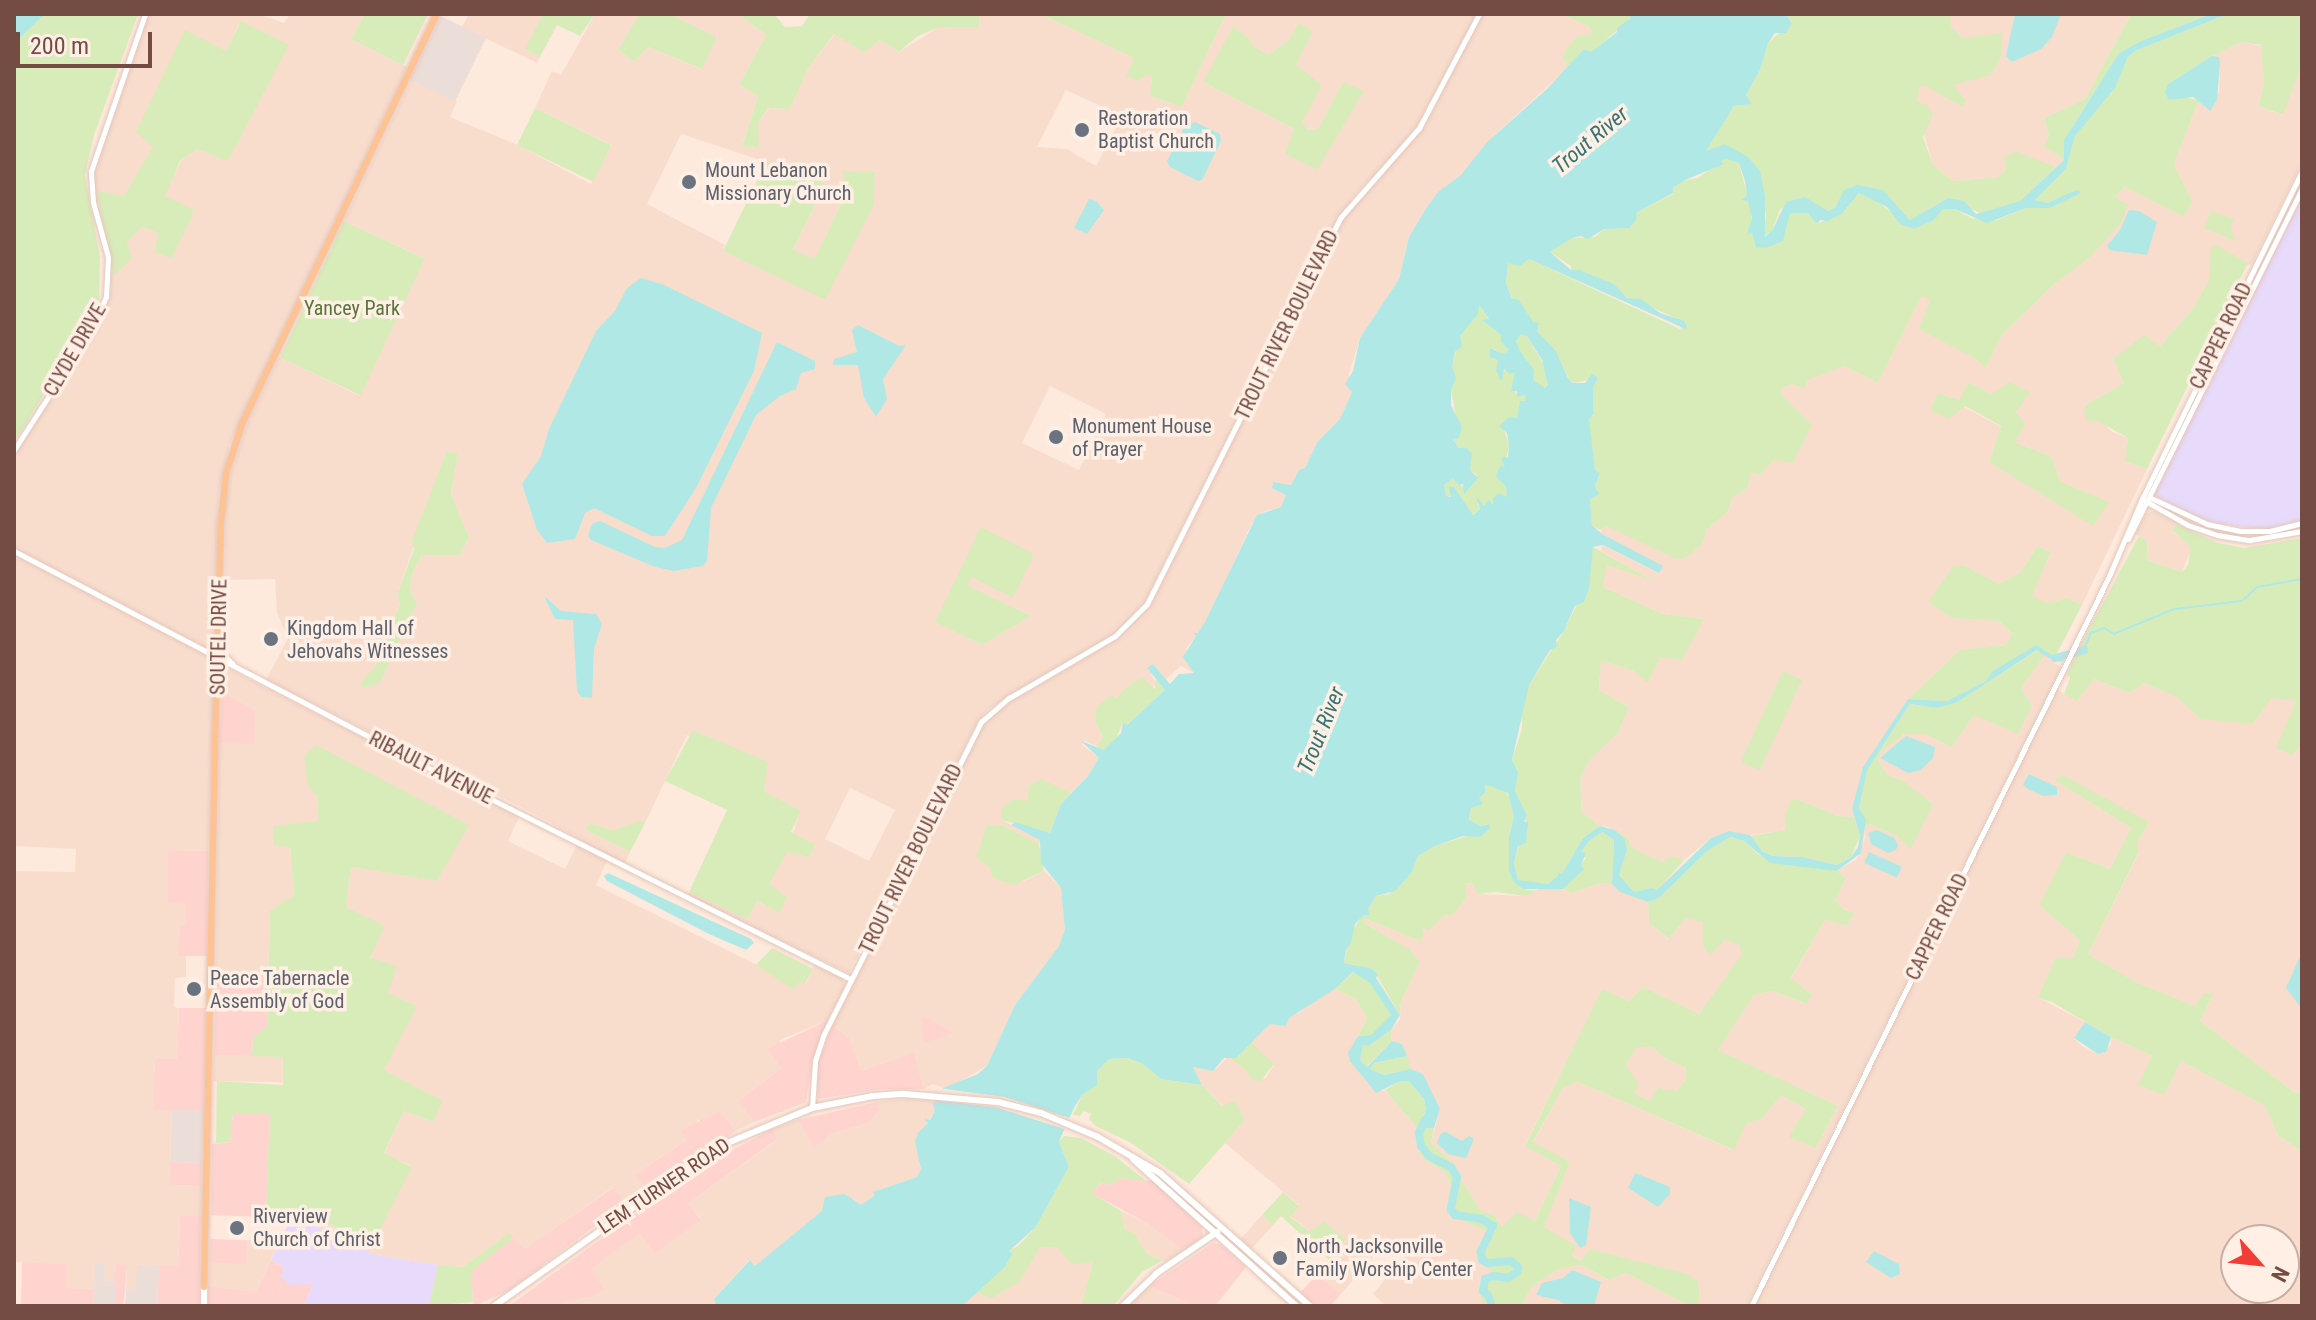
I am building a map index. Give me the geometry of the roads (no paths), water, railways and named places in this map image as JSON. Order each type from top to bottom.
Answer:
[{"type":"main road","name":"SOUTEL DRIVE","points":[[204,1306],[222,507],[234,444],[437,14]]},
{"type":"main road","name":"LEM TURNER ROAD","points":[[494,1306],[699,1159],[750,1131],[812,1108],[873,1096],[932,1094],[1019,1107],[1079,1128],[1127,1154],[1160,1173],[1310,1306]]},
{"type":"main road","name":"LEM TURNER ROAD","points":[[1127,1154],[1296,1306]]},
{"type":"main road","points":[[1123,1306],[1157,1273],[1222,1227]]},
{"type":"street","name":"CLYDE DRIVE","points":[[14,450],[93,327],[106,297],[108,257],[93,202],[91,171],[145,14]]},
{"type":"street","name":"TROUT RIVER BOULEVARD","points":[[812,1108],[818,1048],[984,717],[1009,698],[1115,636],[1147,604],[1340,218],[1419,128],[1479,14]]},
{"type":"street","name":"CAPPER ROAD","points":[[2123,547],[2142,499],[2302,171]]},
{"type":"street","name":"CAPPER ROAD","points":[[1751,1306],[2302,189]]},
{"type":"street","points":[[2142,499],[2151,498],[2207,524],[2240,531],[2270,531],[2302,523]]},
{"type":"street","points":[[2142,499],[2148,505],[2205,532],[2238,538],[2268,538],[2302,531]]},
{"type":"street","points":[[2238,538],[2240,531]]},
{"type":"street","name":"RIBAULT AVENUE","points":[[14,551],[219,655],[236,668],[851,979]]},
{"type":"water","points":[[14,14],[45,14],[14,44]]},
{"type":"water","name":"Trout River","points":[[1629,14],[1786,14],[1792,23],[1786,33],[1775,33],[1768,43],[1760,70],[1746,95],[1752,104],[1734,106],[1706,151],[1725,144],[1748,157],[1760,171],[1765,196],[1765,237],[1773,229],[1786,202],[1805,197],[1828,211],[1835,208],[1844,190],[1857,185],[1883,190],[1910,220],[1948,198],[1964,201],[1976,214],[2020,201],[2064,160],[2064,140],[2119,53],[2141,41],[2211,14],[2228,14],[2135,51],[2128,57],[2115,88],[2075,136],[2066,169],[2035,200],[2048,203],[2078,190],[2081,193],[2050,208],[2026,208],[1987,223],[1955,209],[1943,209],[1934,220],[1914,229],[1900,224],[1887,207],[1859,193],[1842,214],[1827,221],[1820,220],[1817,224],[1808,213],[1790,213],[1783,241],[1766,248],[1756,247],[1752,233],[1747,234],[1752,218],[1748,201],[1741,200],[1747,196],[1739,163],[1726,159],[1721,161],[1724,164],[1685,180],[1673,188],[1673,193],[1636,213],[1637,218],[1630,228],[1604,229],[1588,239],[1581,236],[1572,238],[1550,252],[1571,270],[1579,270],[1614,284],[1627,298],[1641,299],[1660,313],[1684,321],[1688,330],[1529,259],[1520,266],[1508,263],[1506,283],[1512,298],[1519,300],[1533,322],[1539,323],[1537,331],[1556,351],[1568,378],[1573,383],[1585,383],[1592,374],[1598,378],[1593,387],[1593,415],[1589,419],[1595,469],[1600,474],[1595,486],[1599,494],[1590,500],[1592,525],[1602,534],[1663,566],[1659,573],[1603,545],[1593,547],[1589,588],[1584,602],[1575,606],[1564,631],[1556,640],[1557,647],[1550,650],[1529,685],[1512,760],[1518,772],[1515,791],[1527,815],[1524,822],[1528,822],[1526,843],[1518,846],[1514,863],[1518,880],[1548,884],[1558,876],[1558,872],[1562,874],[1583,838],[1600,826],[1615,830],[1625,839],[1627,850],[1619,875],[1634,892],[1651,888],[1657,890],[1711,838],[1729,831],[1750,835],[1762,851],[1773,856],[1802,857],[1837,865],[1851,857],[1858,847],[1860,836],[1852,809],[1863,767],[1908,699],[1947,701],[1986,681],[1993,671],[2036,645],[2055,657],[2065,656],[2063,661],[2055,662],[2037,650],[1956,703],[1937,708],[1910,704],[1867,770],[1859,809],[1866,819],[1861,853],[1837,871],[1770,863],[1744,841],[1731,837],[1707,851],[1659,898],[1648,902],[1620,892],[1612,884],[1614,840],[1602,832],[1589,841],[1581,852],[1586,853],[1581,865],[1584,869],[1563,889],[1523,889],[1514,882],[1509,871],[1509,837],[1514,816],[1508,793],[1485,784],[1485,793],[1479,798],[1483,804],[1471,808],[1469,820],[1481,826],[1489,824],[1490,828],[1480,837],[1463,836],[1418,856],[1412,872],[1395,891],[1376,896],[1368,909],[1370,915],[1364,915],[1355,924],[1344,963],[1370,968],[1378,974],[1376,978],[1400,1015],[1391,1030],[1369,1046],[1363,1045],[1360,1060],[1367,1067],[1392,1041],[1402,1044],[1407,1056],[1374,1063],[1370,1069],[1384,1075],[1411,1069],[1423,1074],[1440,1109],[1434,1128],[1418,1129],[1426,1110],[1424,1099],[1409,1081],[1400,1081],[1376,1093],[1350,1061],[1348,1053],[1358,1036],[1371,1035],[1391,1015],[1370,983],[1353,972],[1335,989],[1289,1018],[1286,1026],[1270,1024],[1236,1058],[1224,1058],[1213,1071],[1193,1067],[1202,1085],[1161,1079],[1143,1064],[1127,1058],[1109,1059],[1097,1071],[1097,1085],[1082,1095],[1075,1106],[1059,1141],[1069,1167],[1035,1228],[1009,1251],[1012,1254],[1005,1267],[962,1306],[713,1306],[716,1303],[714,1299],[750,1260],[755,1266],[822,1211],[825,1197],[845,1194],[861,1205],[874,1196],[873,1192],[917,1177],[921,1169],[915,1142],[918,1133],[928,1123],[924,1119],[930,1120],[935,1111],[933,1104],[943,1088],[978,1074],[987,1066],[1015,1005],[1059,946],[1065,929],[1061,888],[1041,863],[1040,840],[1011,825],[1015,822],[1050,833],[1061,804],[1088,776],[1099,758],[1081,741],[1104,750],[1121,733],[1123,722],[1127,725],[1165,690],[1147,668],[1153,664],[1170,684],[1179,674],[1194,673],[1183,657],[1196,636],[1193,633],[1198,633],[1205,622],[1257,515],[1281,507],[1286,495],[1272,488],[1273,482],[1291,485],[1299,470],[1305,468],[1318,441],[1340,419],[1352,392],[1345,384],[1353,371],[1360,338],[1399,279],[1409,237],[1425,210],[1438,192],[1461,175],[1487,142],[1547,89],[1584,49],[1591,52],[1631,18]],"holes":[[[1479,305],[1489,319],[1482,320],[1501,335],[1501,342],[1509,350],[1503,354],[1490,348],[1490,357],[1498,360],[1496,370],[1500,380],[1504,369],[1510,374],[1515,372],[1511,391],[1517,391],[1517,397],[1525,395],[1526,401],[1520,401],[1517,418],[1509,417],[1499,426],[1507,433],[1509,444],[1508,457],[1501,458],[1505,467],[1500,466],[1496,477],[1506,486],[1507,497],[1499,493],[1493,498],[1493,504],[1489,500],[1484,506],[1476,496],[1480,509],[1473,515],[1454,487],[1449,487],[1451,497],[1446,496],[1444,485],[1453,479],[1459,485],[1463,484],[1464,494],[1478,478],[1470,470],[1472,454],[1467,448],[1459,448],[1453,440],[1459,438],[1462,427],[1451,405],[1451,390],[1456,378],[1452,367],[1455,352],[1462,346],[1460,336],[1478,314]],[[1521,334],[1527,336],[1542,360],[1548,385],[1545,388],[1533,380],[1534,370],[1520,351],[1516,341]]]},
{"type":"water","points":[[2015,14],[2061,14],[2052,37],[2041,49],[2012,62],[2006,56]]},
{"type":"water","points":[[2212,56],[2219,57],[2220,63],[2217,100],[2210,111],[2193,97],[2169,100],[2165,93],[2168,84]]},
{"type":"water","points":[[1195,122],[1220,134],[1221,141],[1202,180],[1198,181],[1170,167],[1167,161],[1185,126]]},
{"type":"water","points":[[1089,199],[1096,201],[1104,210],[1087,234],[1074,228]]},
{"type":"water","points":[[2129,210],[2139,211],[2157,222],[2147,255],[2109,250],[2107,246],[2120,230]]},
{"type":"water","points":[[641,278],[664,285],[762,333],[754,371],[696,488],[665,536],[652,536],[594,508],[585,513],[575,539],[547,543],[537,530],[522,484],[541,456],[549,429],[596,331],[615,311],[627,288]]},
{"type":"water","points":[[858,325],[899,346],[906,345],[883,379],[887,399],[876,417],[864,398],[858,365],[833,365],[834,359],[857,352],[852,330]]},
{"type":"water","points":[[777,342],[815,361],[815,369],[801,373],[796,389],[780,396],[756,415],[711,508],[707,561],[703,566],[674,571],[655,567],[591,540],[588,535],[592,524],[600,521],[655,547],[665,548],[682,540]]},
{"type":"water","points":[[544,596],[561,611],[596,614],[602,624],[594,649],[592,698],[581,697],[577,691],[573,620],[555,619]]},
{"type":"water","points":[[1906,736],[1935,747],[1933,758],[1921,770],[1908,773],[1880,758]]},
{"type":"water","points":[[2029,774],[2057,787],[2057,795],[2043,796],[2028,789],[2023,785]]},
{"type":"water","points":[[1877,830],[1894,838],[1898,845],[1896,850],[1888,853],[1871,844],[1868,833]]},
{"type":"water","points":[[1869,852],[1902,867],[1897,878],[1864,863]]},
{"type":"water","points":[[608,873],[754,943],[746,950],[709,934],[607,881],[604,876]]},
{"type":"water","points":[[2302,952],[2302,1009],[2286,988]]},
{"type":"water","points":[[2085,1022],[2111,1037],[2106,1052],[2098,1054],[2074,1038]]},
{"type":"water","points":[[1446,1132],[1462,1141],[1469,1136],[1474,1139],[1466,1158],[1448,1154],[1437,1143],[1441,1133]]},
{"type":"water","points":[[1635,1173],[1670,1187],[1670,1194],[1658,1207],[1628,1188]]},
{"type":"water","points":[[1569,1198],[1591,1207],[1586,1245],[1580,1248],[1570,1233]]},
{"type":"water","points":[[1874,1251],[1899,1264],[1900,1274],[1891,1278],[1866,1262]]},
{"type":"water","points":[[1572,1270],[1601,1282],[1594,1306],[1568,1306],[1558,1300],[1536,1295],[1542,1283],[1563,1278]]},
{"type":"waterway","points":[[2084,650],[2091,633],[2104,628],[2114,634],[2174,609],[2242,601],[2257,587],[2302,579]]},
{"type":"waterway","points":[[2055,658],[2084,650]]},
{"type":"waterway","points":[[1425,1120],[1419,1133],[1421,1146],[1429,1156],[1451,1167],[1457,1177],[1451,1209],[1455,1215],[1482,1219],[1493,1226],[1481,1251],[1482,1260],[1488,1263],[1511,1261],[1518,1267],[1517,1272],[1508,1278],[1494,1276],[1485,1279],[1483,1291],[1492,1306]]},
{"type":"place","name":"Restoration Baptist Church","points":[[1082,130]]},
{"type":"place","name":"Mount Lebanon Missionary Church","points":[[689,182]]},
{"type":"place","name":"Monument House of Prayer","points":[[1056,437]]},
{"type":"place","name":"Kingdom Hall of Jehovahs Witnesses","points":[[271,639]]},
{"type":"place","name":"Peace Tabernacle Assembly of God","points":[[194,989]]},
{"type":"place","name":"Riverview Church of Christ","points":[[237,1228]]},
{"type":"place","name":"North Jacksonville Family Worship Center","points":[[1280,1258]]},
{"type":"park label","name":"Yancey Park","points":[[352,308]]}]
